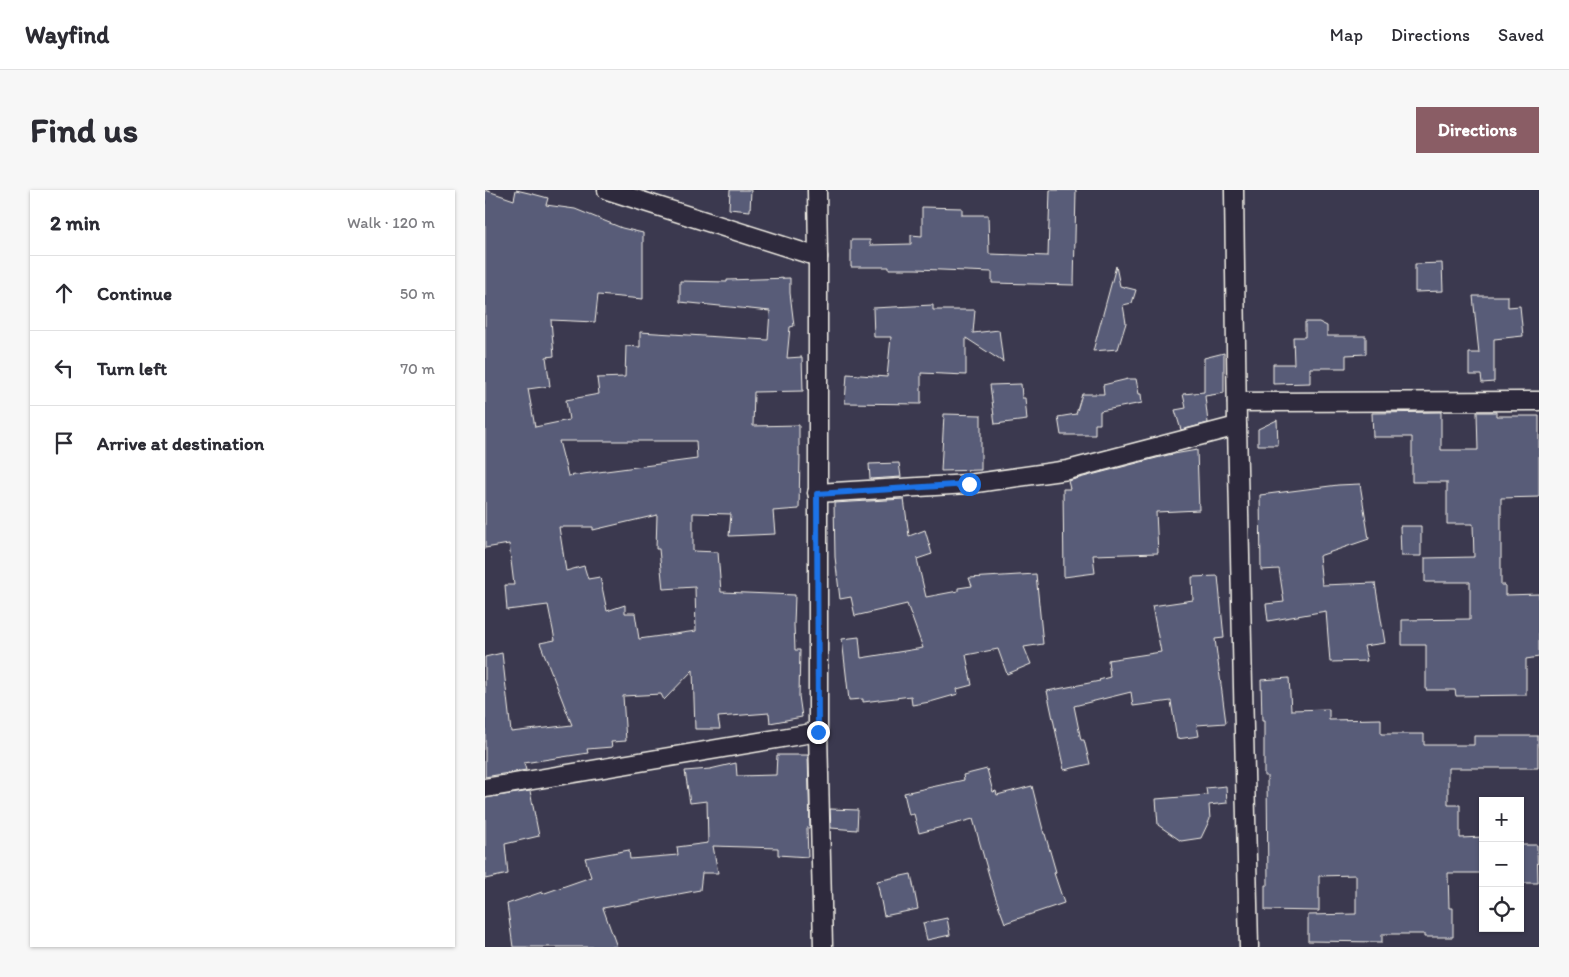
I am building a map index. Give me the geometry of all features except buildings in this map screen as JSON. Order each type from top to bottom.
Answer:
[{"type":"street","points":[[607,190],[818,257]]},
{"type":"street","points":[[817,190],[818,732],[823,947]]},
{"type":"street","points":[[1234,190],[1237,426],[1249,947]]},
{"type":"street","points":[[1237,402],[1539,401]]},
{"type":"street","points":[[817,494],[969,484],[1068,470],[1237,426]]},
{"type":"street","points":[[485,788],[818,732]]},
{"type":"route","points":[[818,732],[817,494],[969,484]]}]
